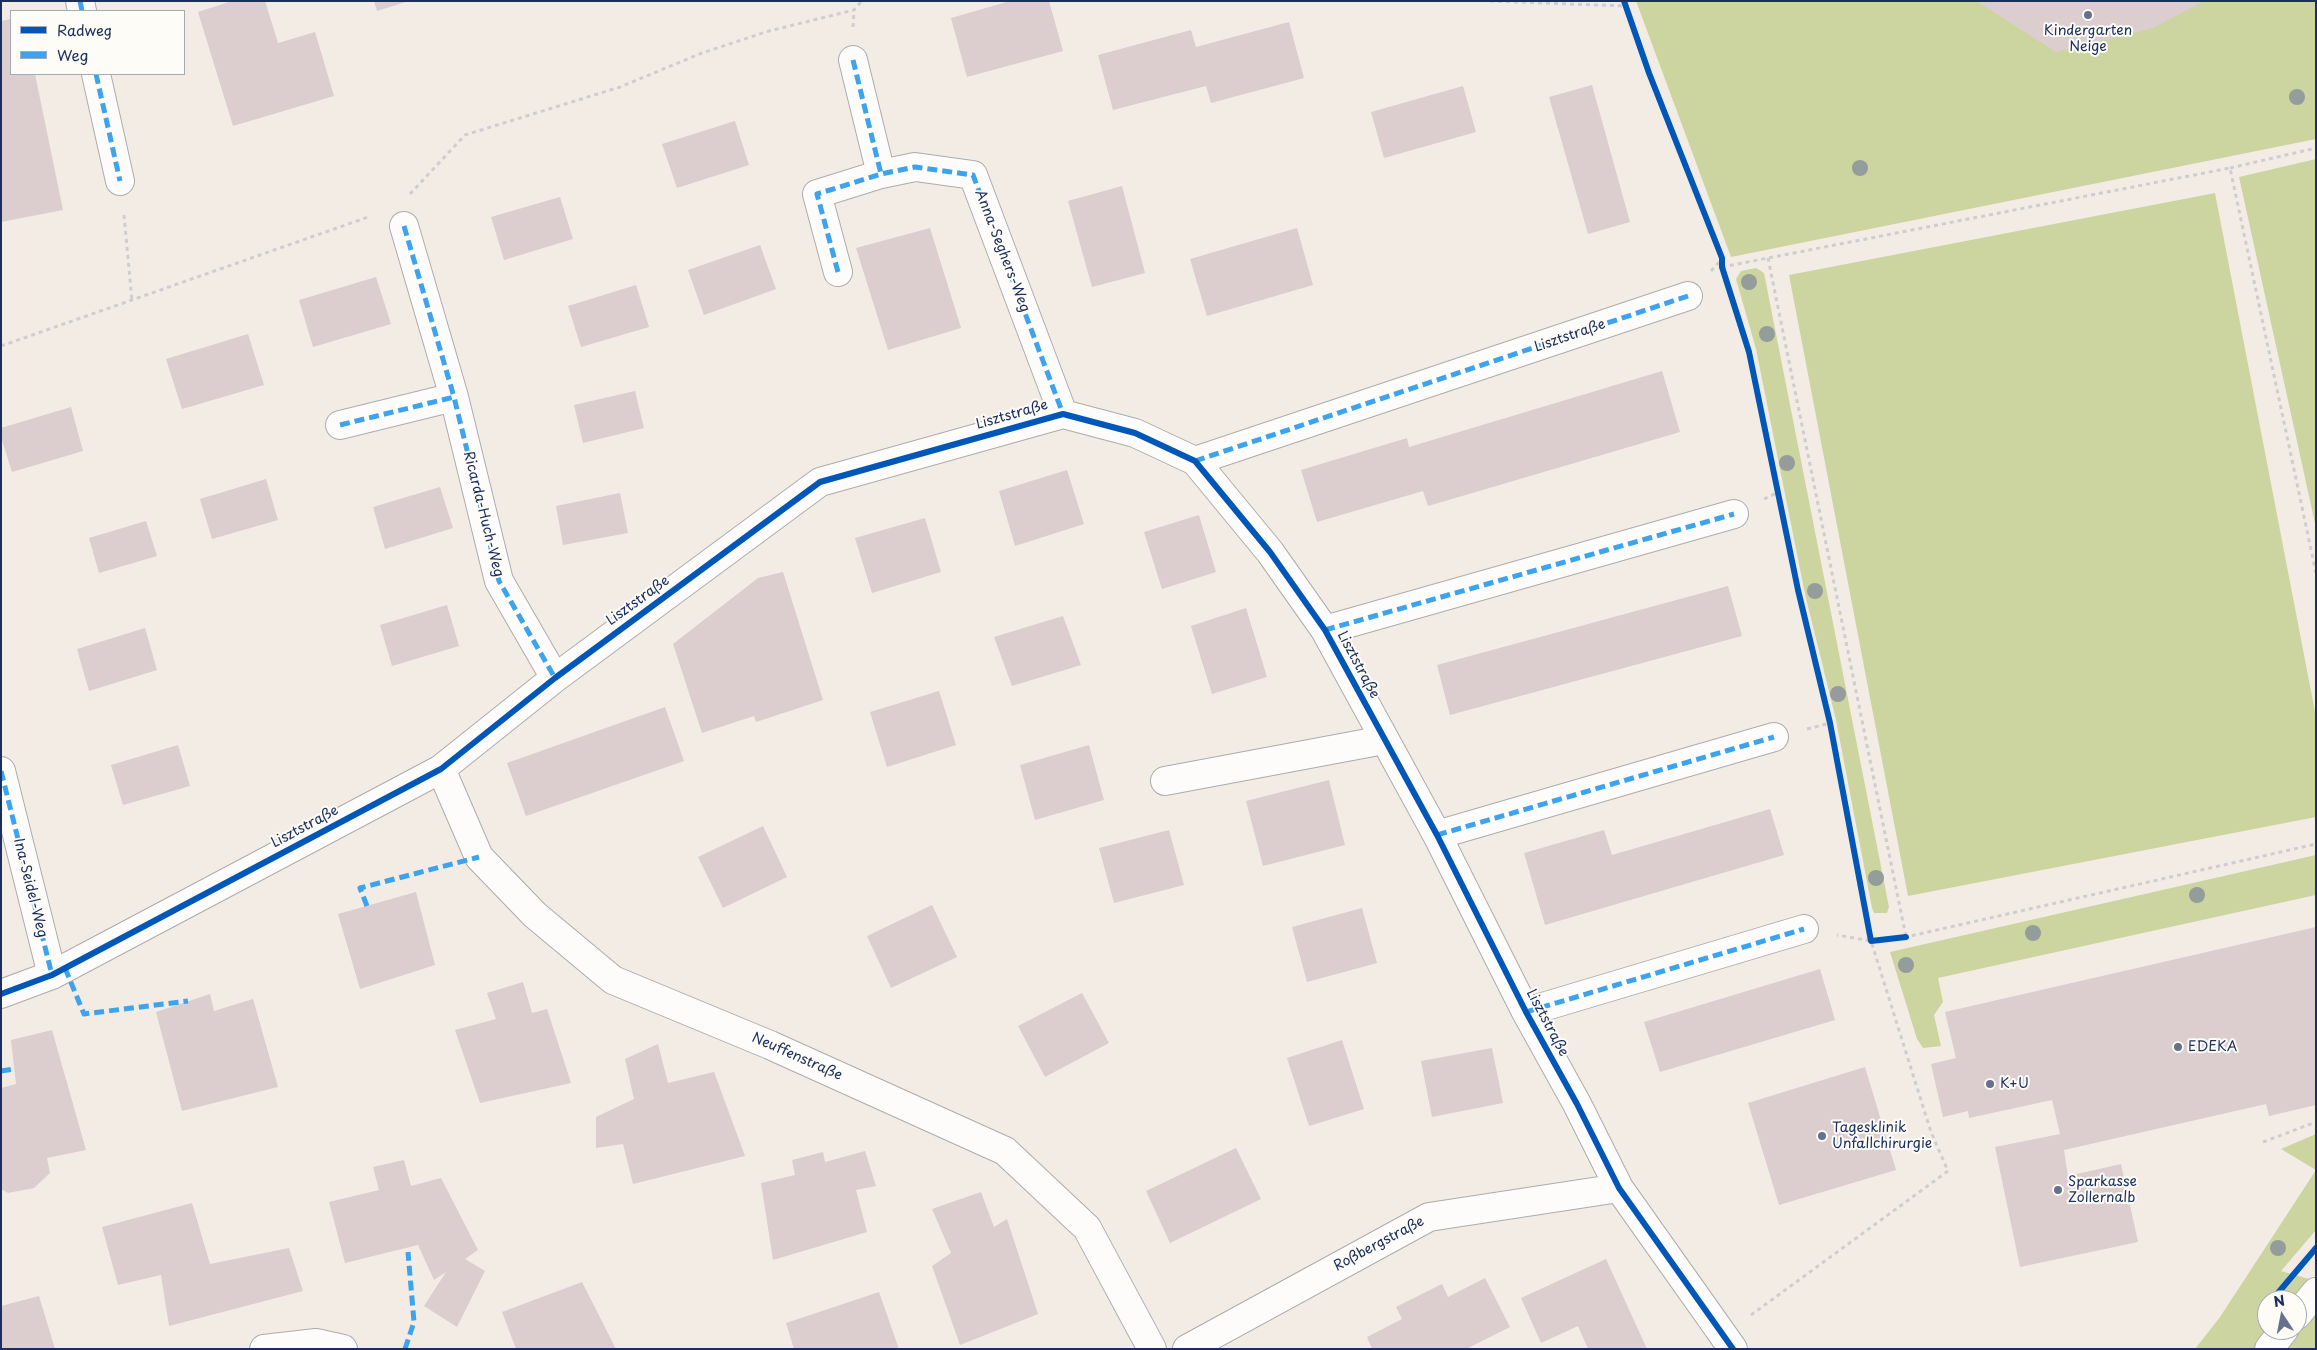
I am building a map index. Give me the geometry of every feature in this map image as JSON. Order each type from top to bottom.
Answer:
[{"type":"street","points":[[853,60],[881,174]]},
{"type":"street","points":[[96,75],[120,180]]},
{"type":"street","name":"Anna-Seghers-Weg","points":[[838,272],[817,194],[881,174],[915,167],[973,175],[1063,414]]},
{"type":"street","name":"Ricarda-Huch-Weg","points":[[404,226],[454,397],[499,581],[555,678]]},
{"type":"street","name":"Lisztstraße","points":[[1195,461],[1688,296]]},
{"type":"street","points":[[340,426],[454,397]]},
{"type":"street","name":"Lisztstraße","points":[[1,994],[52,975],[441,769],[555,678],[820,482],[1063,414],[1135,433],[1195,461],[1270,552],[1325,630],[1437,835],[1526,1012],[1577,1104],[1619,1188],[1728,1342]]},
{"type":"street","name":"Lisztstraße","points":[[1325,630],[1734,514]]},
{"type":"street","points":[[1437,835],[1774,737]]},
{"type":"street","points":[[1165,781],[1384,740]]},
{"type":"street","name":"Neuffenstraße","points":[[441,769],[480,857],[535,915],[613,980],[770,1045],[1005,1151],[1087,1228],[1152,1349]]},
{"type":"street","name":"Ina-Seidel-Weg","points":[[1,771],[52,975]]},
{"type":"street","name":"Lisztstraße","points":[[1526,1012],[1804,929]]},
{"type":"street","name":"Roßbergstraße","points":[[1187,1349],[1429,1218],[1619,1188]]},
{"type":"street","points":[[2307,1303],[2316,1292]]},
{"type":"street","points":[[264,1349],[316,1343],[343,1349]]},
{"type":"path","points":[[406,198],[465,135],[620,87],[702,53],[769,31],[854,10],[862,1]]},
{"type":"path","points":[[1490,1],[1624,3],[1722,258],[1722,267],[1749,352],[1798,590],[1830,723],[1870,941],[1931,1132],[1948,1171],[1728,1342]]},
{"type":"path","points":[[1722,267],[2230,168],[2316,148]]},
{"type":"path","points":[[2230,168],[2316,573]]},
{"type":"path","points":[[120,180],[132,301]]},
{"type":"path","points":[[1,346],[372,215]]},
{"type":"path","points":[[1768,258],[1906,937]]},
{"type":"path","points":[[1804,929],[1870,941],[1906,937],[2316,844]]},
{"type":"path","points":[[2263,1142],[2316,1122]]},
{"type":"green space","points":[[1636,1],[2316,1],[2316,139],[1731,257]]},
{"type":"green space","points":[[2316,159],[2316,528],[2239,177]]},
{"type":"green space","points":[[2215,193],[2316,717],[2316,817],[1908,896],[1789,275]]},
{"type":"green space","points":[[1756,268],[1764,273],[1889,907],[1887,913],[1874,913],[1872,908],[1836,720],[1805,594],[1756,349],[1736,279],[1741,271]]},
{"type":"green space","points":[[2316,855],[2316,895],[1938,978],[1943,1002],[1934,1015],[1941,1046],[1923,1048],[1917,1039],[1890,952]]},
{"type":"green space","points":[[2316,1134],[2316,1170],[2281,1149]]},
{"type":"green space","points":[[2316,1170],[2316,1230],[2281,1271],[2316,1281],[2316,1349],[2195,1349],[2220,1317]]},
{"type":"building","points":[[232,1],[265,1],[278,43],[315,32],[334,96],[233,126],[198,12]]},
{"type":"building","points":[[374,1],[406,1],[406,2],[377,11]]},
{"type":"building","points":[[1010,1],[1049,1],[1063,51],[967,77],[951,18]]},
{"type":"building","name":"Kindergarten Neige","points":[[1976,1],[2204,1],[2153,28],[2056,52]]},
{"type":"building","points":[[10,19],[10,75],[35,75],[63,210],[1,222],[1,21]]},
{"type":"building","points":[[1289,22],[1304,78],[1211,103],[1206,86],[1113,110],[1098,55],[1191,30],[1196,47]]},
{"type":"building","points":[[1592,85],[1630,222],[1588,234],[1549,97]]},
{"type":"building","points":[[1463,86],[1476,132],[1384,158],[1371,112]]},
{"type":"building","points":[[735,121],[749,165],[677,188],[662,144]]},
{"type":"building","points":[[1122,186],[1145,273],[1092,287],[1068,201]]},
{"type":"building","points":[[560,197],[573,239],[504,260],[491,217]]},
{"type":"building","points":[[930,228],[961,328],[888,350],[856,248]]},
{"type":"building","points":[[1297,228],[1313,285],[1207,316],[1190,259]]},
{"type":"building","points":[[760,245],[776,289],[704,315],[688,270]]},
{"type":"building","points":[[376,277],[391,324],[313,347],[299,300]]},
{"type":"building","points":[[636,285],[649,327],[581,347],[568,306]]},
{"type":"building","points":[[248,334],[264,385],[182,409],[166,359]]},
{"type":"building","points":[[1662,371],[1680,432],[1428,506],[1423,491],[1317,522],[1301,470],[1407,438],[1409,447]]},
{"type":"building","points":[[635,391],[644,428],[583,443],[574,405]]},
{"type":"building","points":[[71,407],[83,451],[12,472],[1,437],[1,428]]},
{"type":"building","points":[[1067,470],[1084,524],[1015,546],[999,491]]},
{"type":"building","points":[[266,479],[278,520],[212,539],[200,499]]},
{"type":"building","points":[[440,487],[453,528],[385,549],[373,507]]},
{"type":"building","points":[[620,493],[628,533],[563,545],[556,506]]},
{"type":"building","points":[[1199,515],[1216,572],[1162,589],[1144,532]]},
{"type":"building","points":[[925,518],[941,572],[872,593],[855,538]]},
{"type":"building","points":[[146,521],[157,556],[99,573],[89,538]]},
{"type":"building","points":[[783,572],[823,700],[756,722],[754,716],[702,733],[673,644],[758,578]]},
{"type":"building","points":[[1728,586],[1742,636],[1450,715],[1437,665]]},
{"type":"building","points":[[447,605],[459,646],[392,666],[380,625]]},
{"type":"building","points":[[1246,608],[1267,677],[1212,694],[1191,626]]},
{"type":"building","points":[[1063,616],[1081,665],[1012,686],[994,637]]},
{"type":"building","points":[[145,628],[157,670],[89,691],[77,649]]},
{"type":"building","points":[[939,691],[956,745],[887,767],[870,712]]},
{"type":"building","points":[[665,707],[684,761],[526,816],[507,763]]},
{"type":"building","points":[[178,745],[190,786],[123,805],[111,765]]},
{"type":"building","points":[[1089,745],[1104,800],[1035,820],[1020,765]]},
{"type":"building","points":[[1329,780],[1345,845],[1263,866],[1246,801]]},
{"type":"building","points":[[1770,809],[1784,855],[1545,925],[1524,853],[1604,830],[1612,855]]},
{"type":"building","points":[[763,826],[787,877],[723,908],[698,857]]},
{"type":"building","points":[[1169,830],[1184,885],[1114,903],[1099,848]]},
{"type":"building","points":[[416,892],[435,965],[360,989],[338,914]]},
{"type":"building","points":[[932,905],[957,957],[891,988],[867,936]]},
{"type":"building","points":[[1362,908],[1377,963],[1307,982],[1292,927]]},
{"type":"building","name":"EDEKA","points":[[2316,927],[2316,1105],[2269,1116],[2266,1104],[2064,1150],[2068,1176],[2121,1164],[2138,1242],[2020,1267],[1995,1147],[2060,1134],[2052,1100],[1969,1118],[1968,1111],[1943,1117],[1931,1064],[1956,1058],[1945,1012]]},
{"type":"building","points":[[1820,969],[1835,1020],[1660,1072],[1644,1022]]},
{"type":"building","points":[[523,982],[532,1013],[547,1009],[571,1083],[480,1103],[455,1030],[496,1019],[487,993]]},
{"type":"building","points":[[1082,993],[1109,1043],[1045,1077],[1018,1026]]},
{"type":"building","points":[[210,994],[214,1011],[253,999],[278,1087],[182,1111],[156,1012]]},
{"type":"building","points":[[52,1030],[86,1150],[47,1158],[50,1173],[34,1188],[8,1193],[1,1189],[1,1088],[16,1084],[11,1040]]},
{"type":"building","points":[[1342,1040],[1364,1109],[1309,1126],[1287,1058]]},
{"type":"building","points":[[658,1044],[668,1083],[714,1072],[745,1156],[633,1184],[623,1144],[596,1148],[596,1117],[634,1099],[625,1059]]},
{"type":"building","points":[[1492,1048],[1503,1103],[1432,1117],[1421,1061]]},
{"type":"building","name":"Tagesklinik Unfallchirurgie","points":[[1865,1067],[1896,1170],[1779,1205],[1748,1103]]},
{"type":"building","points":[[1236,1148],[1261,1199],[1170,1243],[1146,1191]]},
{"type":"building","points":[[865,1151],[876,1186],[856,1190],[867,1232],[773,1260],[761,1183],[795,1175],[792,1160],[823,1152],[825,1162]]},
{"type":"building","points":[[404,1160],[411,1186],[441,1178],[478,1250],[465,1259],[485,1271],[457,1327],[424,1306],[446,1272],[434,1280],[418,1245],[345,1263],[329,1202],[379,1190],[373,1167]]},
{"type":"building","points":[[981,1192],[994,1227],[1007,1219],[1038,1314],[960,1345],[932,1266],[951,1253],[932,1209]]},
{"type":"building","points":[[192,1203],[210,1264],[289,1248],[303,1291],[169,1326],[161,1275],[118,1285],[102,1227]]},
{"type":"building","points":[[1606,1259],[1647,1349],[1588,1349],[1578,1326],[1541,1343],[1521,1298]]},
{"type":"building","points":[[1485,1278],[1510,1327],[1466,1349],[1372,1349],[1367,1337],[1402,1319],[1396,1307],[1442,1284],[1448,1297]]},
{"type":"building","points":[[582,1282],[616,1349],[516,1349],[502,1312]]},
{"type":"building","points":[[879,1292],[899,1349],[794,1349],[786,1323]]},
{"type":"building","points":[[39,1296],[55,1349],[1,1349],[1,1306]]},
{"type":"marked path","points":[[80,1],[82,10]]},
{"type":"marked path","points":[[853,60],[881,174]]},
{"type":"marked path","points":[[96,75],[120,181]]},
{"type":"marked path","points":[[838,272],[817,194],[881,174],[915,167],[973,175],[1063,414]]},
{"type":"marked path","points":[[404,226],[454,397]]},
{"type":"marked path","points":[[1195,461],[1688,296]]},
{"type":"marked path","points":[[340,425],[454,397],[499,581],[555,678]]},
{"type":"marked path","points":[[1325,630],[1734,514]]},
{"type":"marked path","points":[[1437,835],[1774,737]]},
{"type":"marked path","points":[[1,771],[52,975]]},
{"type":"marked path","points":[[367,906],[360,888],[479,857]]},
{"type":"marked path","points":[[1526,1012],[1804,929]]},
{"type":"marked path","points":[[65,968],[84,1014],[188,1001]]},
{"type":"marked path","points":[[1,1071],[14,1069]]},
{"type":"marked path","points":[[405,1349],[414,1322],[408,1252]]},
{"type":"cycle path","points":[[1624,1],[1649,73],[1722,258],[1722,267],[1749,352],[1798,590],[1830,723],[1871,941],[1906,937]]},
{"type":"cycle path","points":[[1,994],[52,975],[441,769],[555,678],[820,482],[1063,414],[1135,433],[1195,461],[1270,552],[1325,630],[1437,835],[1526,1012],[1577,1104],[1619,1188],[1733,1349]]},
{"type":"cycle path","points":[[2280,1290],[2316,1248]]},
{"type":"place","name":"Kindergarten Neige","points":[[2088,15]]},
{"type":"place","name":"EDEKA","points":[[2178,1047]]},
{"type":"place","name":"K+U","points":[[1990,1084]]},
{"type":"place","name":"Tagesklinik Unfallchirurgie","points":[[1822,1136]]},
{"type":"place","name":"Sparkasse Zollernalb","points":[[2058,1190]]}]
